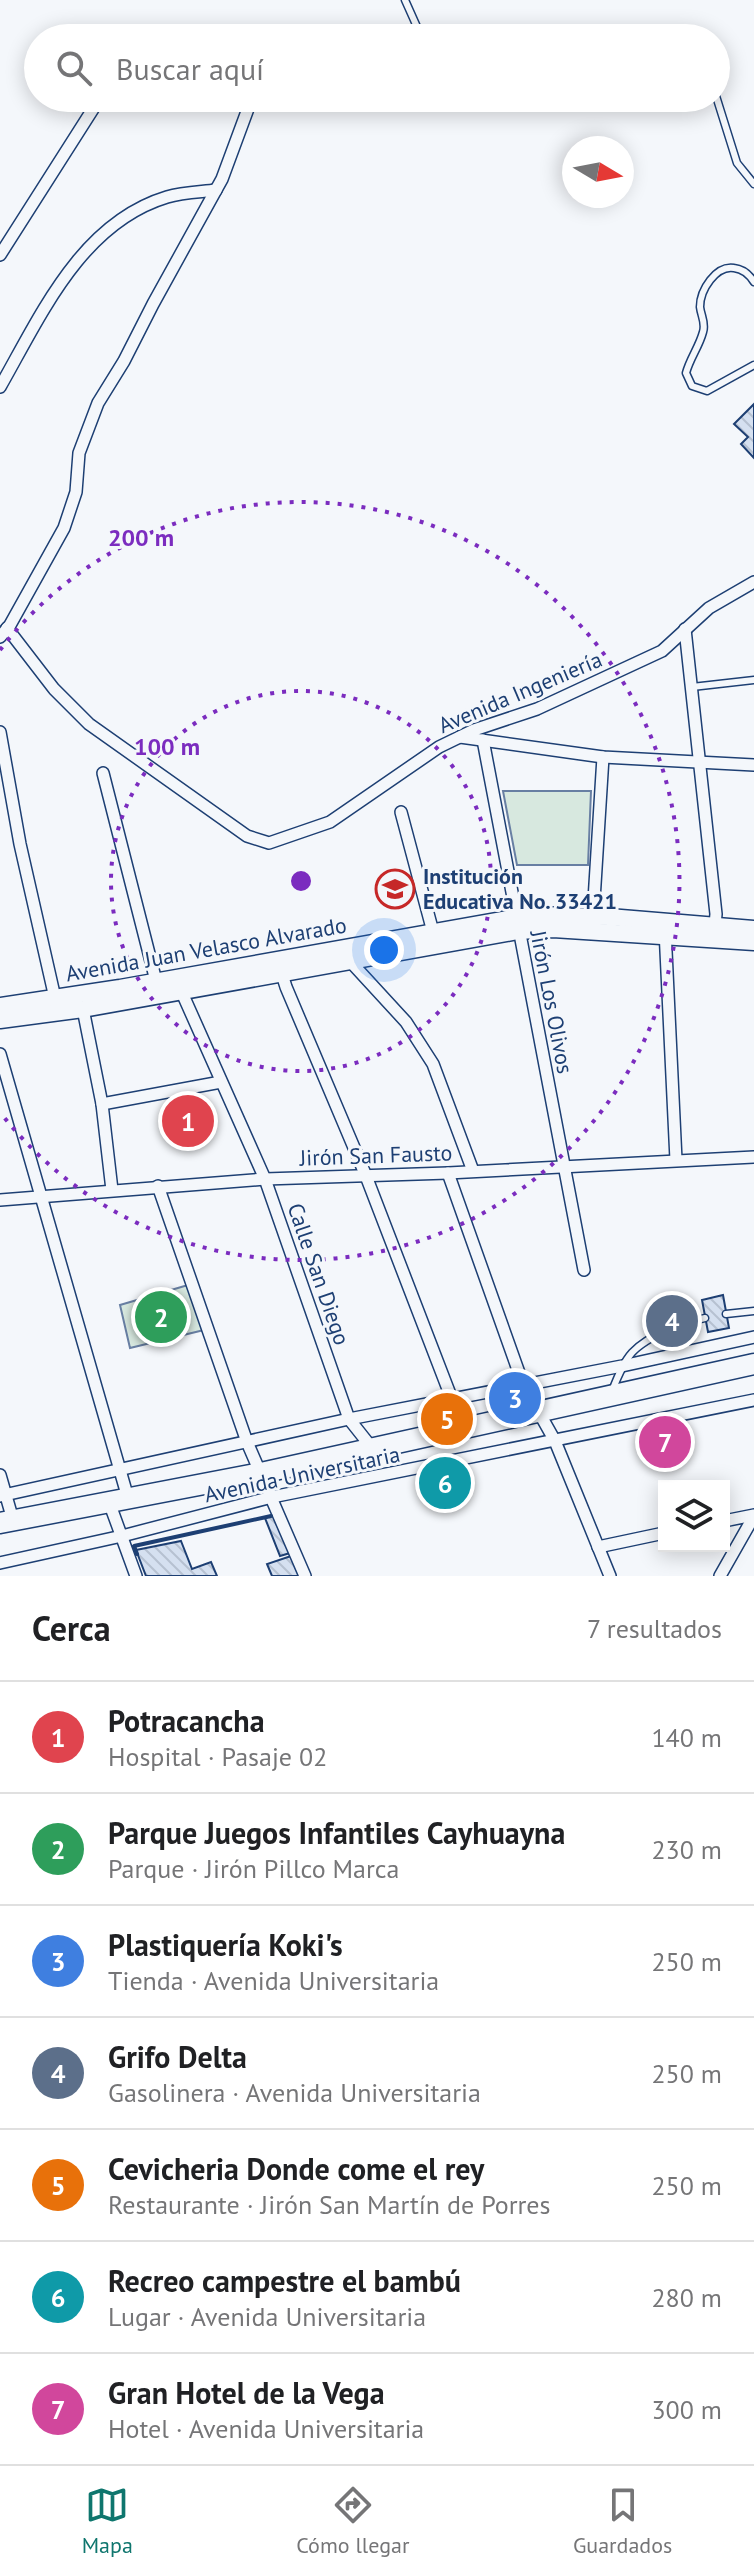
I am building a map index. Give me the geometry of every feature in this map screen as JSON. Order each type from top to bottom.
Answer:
[{"type":"highway","points":[[6,1522],[261,1473],[754,1364]]},
{"type":"street","points":[[0,255],[91,112]]},
{"type":"street","points":[[3,632],[64,528],[76,492],[79,453],[98,403],[216,190],[247,112]]},
{"type":"street","points":[[0,387],[48,302],[81,255],[136,210],[166,197],[216,190]]},
{"type":"street","name":"Avenida Ingeniería","points":[[3,632],[89,724],[247,836],[269,843],[330,822],[439,747],[459,737],[537,709],[662,651],[709,608],[754,582]]},
{"type":"street","points":[[685,629],[701,763],[715,925]]},
{"type":"street","points":[[0,732],[20,844],[55,998]]},
{"type":"street","points":[[459,737],[603,757],[754,765]]},
{"type":"street","name":"Jirón Los Olivos","points":[[483,740],[584,1270]]},
{"type":"street","points":[[593,916],[603,757]]},
{"type":"street","points":[[103,773],[156,981]]},
{"type":"street","points":[[401,812],[433,932]]},
{"type":"street","name":"Avenida Juan Velasco Alvarado","points":[[280,966],[349,960],[517,924],[548,914],[593,916],[754,942]]},
{"type":"street","name":"Avenida Juan Velasco Alvarado","points":[[0,1020],[83,1009],[178,984],[280,966],[433,932],[517,924],[553,929],[715,925],[754,929]]},
{"type":"street","points":[[665,928],[676,1160]]},
{"type":"street","points":[[349,960],[406,1022],[433,1064],[473,1171]]},
{"type":"street","points":[[280,966],[366,1176],[463,1428]]},
{"type":"street","name":"Avenida Juan Velasco Alvarado","points":[[0,1006],[156,981],[178,984]]},
{"type":"street","name":"Calle San Diego","points":[[178,984],[265,1179],[349,1419],[372,1448]]},
{"type":"street","points":[[83,1009],[102,1104],[112,1190]]},
{"type":"street","points":[[0,1054],[119,1471],[122,1536],[136,1576]]},
{"type":"street","points":[[102,1104],[221,1082]]},
{"type":"street","name":"Jirón San Fausto","points":[[0,1200],[265,1179],[754,1157]]},
{"type":"street","points":[[448,1173],[523,1384],[555,1441],[610,1576]]},
{"type":"street","points":[[158,1186],[247,1442],[305,1576]]},
{"type":"street","name":"Avenida Universitaria","points":[[3,1496],[349,1419],[754,1337]]},
{"type":"street","name":"Avenida Universitaria","points":[[0,1563],[122,1536],[272,1497],[754,1400]]},
{"type":"street","points":[[0,1475],[6,1522]]},
{"type":"street","points":[[730,1520],[754,1516]]},
{"type":"street","points":[[720,1576],[754,1516]]},
{"type":"street","points":[[598,1547],[658,1534]]},
{"type":"lane","points":[[405,0],[416,24]]},
{"type":"lane","points":[[721,112],[737,163],[754,184]]},
{"type":"lane","points":[[754,282],[741,269],[729,266],[715,273],[705,288],[700,305],[705,327],[699,348],[690,359],[686,373],[692,386],[707,391],[754,365]]},
{"type":"lane","points":[[692,687],[754,680]]},
{"type":"lane","points":[[726,1314],[754,1311]]},
{"type":"lane","points":[[689,1322],[705,1318]]},
{"type":"lane","points":[[610,1396],[622,1366],[639,1343],[668,1329]]},
{"type":"shaded area","points":[[503,791],[591,791],[588,865],[517,865]]},
{"type":"shaded area","points":[[188,1285],[204,1330],[130,1348],[120,1305]]},
{"type":"building","points":[[754,404],[754,458],[741,444],[748,437],[734,424]]},
{"type":"building","points":[[723,1295],[729,1328],[708,1332],[702,1300]]},
{"type":"building","points":[[685,1305],[692,1337],[671,1342],[667,1325],[655,1327],[652,1312]]},
{"type":"building","points":[[274,1515],[290,1553],[280,1556],[265,1518]]},
{"type":"building","points":[[181,1541],[192,1569],[211,1562],[217,1576],[146,1576],[136,1550]]},
{"type":"building","points":[[291,1556],[299,1576],[272,1576],[267,1564]]},
{"type":"wall","points":[[137,1554],[134,1546],[271,1516]]},
{"type":"place","name":"Institución Educativa No. 33421","points":[[395,889]]},
{"type":"place","name":"Potracancha","points":[[188,1121]]},
{"type":"place","name":"Parque Juegos Infantiles Cayhuayna","points":[[161,1317]]},
{"type":"place","name":"Grifo Delta","points":[[672,1321]]},
{"type":"place","name":"Plastiquería Koki's","points":[[515,1398]]},
{"type":"place","name":"Cevicheria Donde come el rey","points":[[447,1419]]},
{"type":"place","name":"Gran Hotel de la Vega","points":[[665,1442]]},
{"type":"place","name":"Recreo campestre el bambú","points":[[445,1483]]}]
